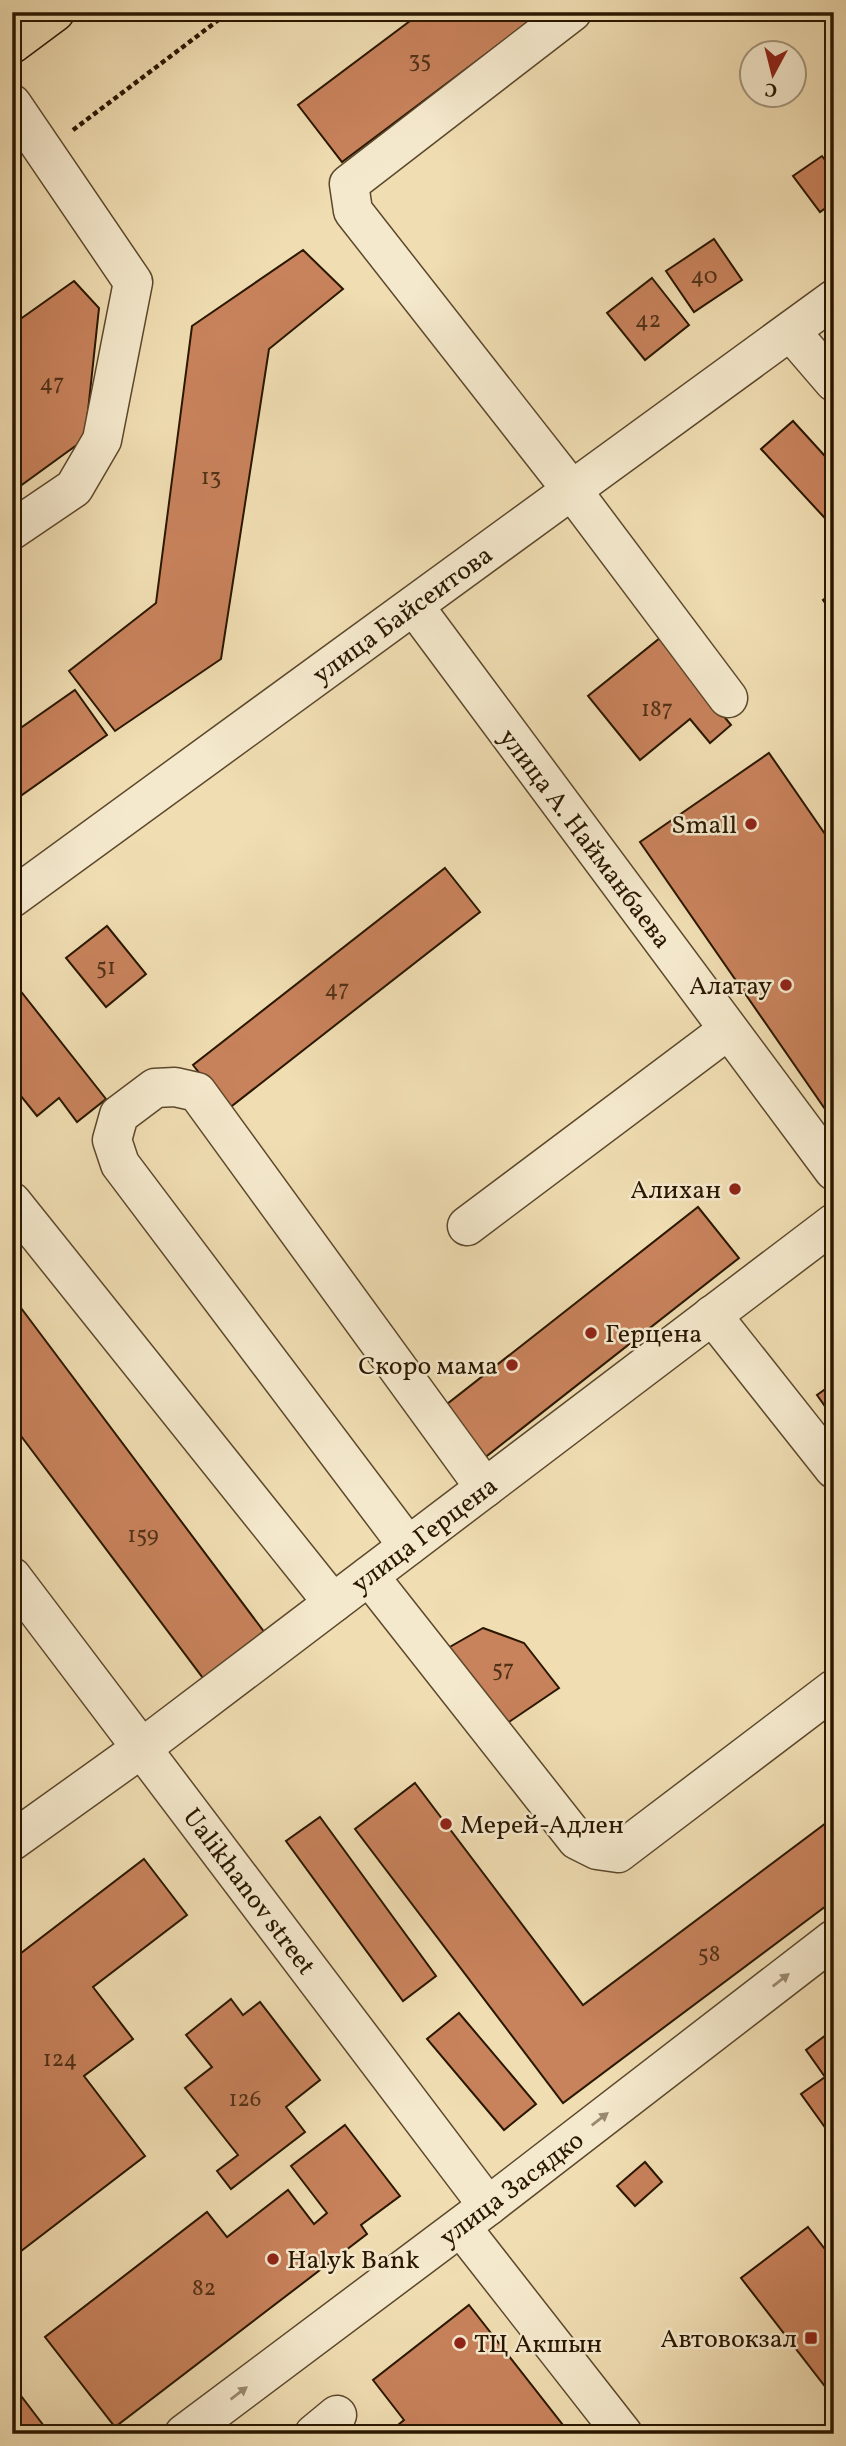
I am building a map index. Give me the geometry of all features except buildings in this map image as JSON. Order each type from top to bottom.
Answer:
[{"type":"street","points":[[572,12],[349,184],[354,211],[571,489],[727,698]]},
{"type":"street","points":[[12,104],[133,282],[102,440],[74,488],[12,530]]},
{"type":"street","name":"улица Байсеитова","points":[[12,898],[834,299]]},
{"type":"street","points":[[791,332],[834,382]]},
{"type":"street","name":"улица А. Найманбаева","points":[[414,606],[834,1171]]},
{"type":"street","points":[[467,1226],[728,1030]]},
{"type":"street","points":[[408,1546],[120,1164],[111,1140],[119,1115],[155,1088],[175,1087],[197,1092],[485,1488]]},
{"type":"street","points":[[12,1202],[333,1603]]},
{"type":"street","name":"улица Герцена","points":[[12,1841],[142,1748],[834,1223]]},
{"type":"street","points":[[712,1315],[834,1469]]},
{"type":"street","points":[[369,1576],[577,1840],[597,1850],[618,1853],[834,1689]]},
{"type":"street","name":"Ualikhanov street","points":[[12,1577],[142,1748],[475,2216],[623,2434]]},
{"type":"street","name":"улица Засядко","points":[[184,2434],[475,2216],[834,1939]]},
{"type":"path","points":[[45,152],[229,12]]},
{"type":"place","name":"Small","points":[[751,824]]},
{"type":"place","name":"Алатау","points":[[786,985]]},
{"type":"place","name":"Алихан","points":[[735,1189]]},
{"type":"place","name":"Герцена","points":[[591,1333]]},
{"type":"place","name":"Скоро мама","points":[[512,1365]]},
{"type":"place","name":"Мерей-Адлен","points":[[446,1824]]},
{"type":"place","name":"Halyk Bank","points":[[273,2259]]},
{"type":"place","name":"Автовокзал","points":[[811,2338]]},
{"type":"place","name":"ТЦ Акшын","points":[[460,2343]]}]
